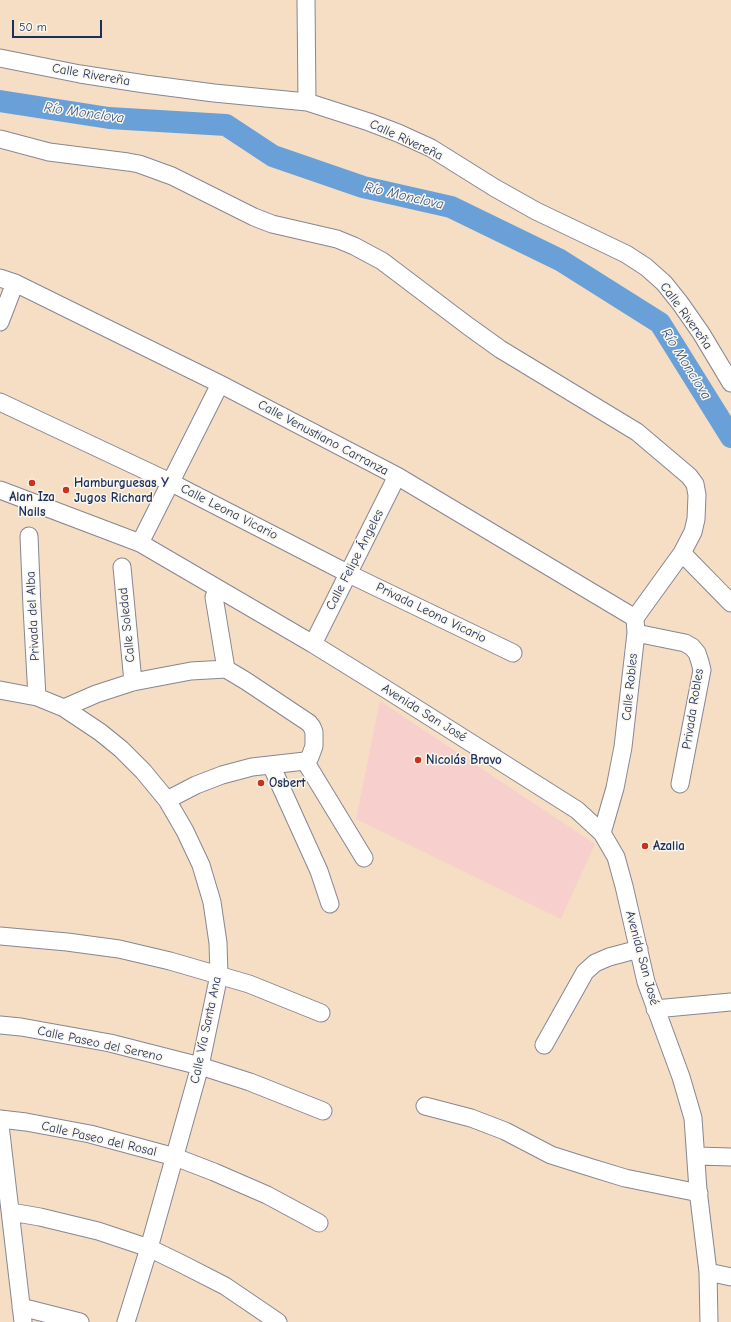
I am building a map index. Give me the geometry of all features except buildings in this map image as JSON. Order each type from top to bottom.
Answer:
[{"type":"street","points":[[306,0],[307,102]]},
{"type":"street","name":"Calle Rivereña","points":[[0,58],[80,74],[145,84],[214,93],[307,102],[398,133],[431,148],[531,208],[626,254],[646,267],[664,283],[680,303],[701,333],[731,383]]},
{"type":"street","name":"Calle Robles","points":[[0,139],[49,152],[128,162],[152,168],[172,176],[254,217],[272,224],[337,239],[354,246],[382,261],[500,349],[637,432],[689,476],[695,484],[697,495],[693,532],[682,553],[635,626],[623,747],[615,788],[602,833]]},
{"type":"street","points":[[0,322],[8,281]]},
{"type":"street","name":"Calle Venustiano Carranza","points":[[8,281],[220,384],[397,476],[635,626]]},
{"type":"street","points":[[140,544],[220,384]]},
{"type":"street","name":"Calle Leona Vicario","points":[[0,402],[170,482],[349,574]]},
{"type":"street","name":"Calle Felipe Ángeles","points":[[313,644],[397,476]]},
{"type":"street","name":"Avenida San José","points":[[0,490],[140,544],[313,644],[577,810],[602,833],[616,858],[646,982],[681,1077],[693,1118],[699,1193],[708,1272],[709,1322]]},
{"type":"street","name":"Privada del Alba","points":[[29,536],[37,697]]},
{"type":"street","points":[[682,553],[731,603]]},
{"type":"street","name":"Calle Soledad","points":[[122,567],[133,682]]},
{"type":"street","name":"Privada Leona Vicario","points":[[349,574],[513,653]]},
{"type":"street","points":[[214,597],[226,669]]},
{"type":"street","name":"Privada Robles","points":[[635,626],[685,643],[692,647],[697,653],[700,662],[702,670],[680,784]]},
{"type":"street","points":[[64,708],[96,694],[133,682],[191,671],[226,669],[309,723],[314,732],[315,739],[312,753],[305,761],[252,767],[222,774],[167,800]]},
{"type":"street","name":"Calle Vía Santa Ana","points":[[0,690],[37,697],[64,708],[100,732],[121,749],[143,771],[167,800],[185,831],[201,865],[212,902],[218,942],[219,975],[200,1066],[149,1248],[126,1322]]},
{"type":"street","points":[[305,761],[364,858]]},
{"type":"street","points":[[271,765],[318,871],[330,904]]},
{"type":"street","points":[[0,936],[67,942],[119,949],[170,961],[249,984],[321,1013]]},
{"type":"street","points":[[544,1045],[585,972],[595,962],[639,949]]},
{"type":"street","points":[[655,1009],[731,1002]]},
{"type":"street","name":"Calle Paseo del Sereno","points":[[0,1025],[21,1027],[110,1043],[200,1066],[250,1082],[323,1111]]},
{"type":"street","points":[[425,1106],[471,1118],[505,1131],[551,1155],[589,1168],[625,1178],[699,1193]]},
{"type":"street","name":"Calle Paseo del Rosal","points":[[0,1119],[26,1122],[90,1134],[175,1157],[214,1172],[267,1196],[319,1223]]},
{"type":"street","points":[[0,1125],[22,1314],[80,1322]]},
{"type":"street","points":[[697,1156],[731,1157]]},
{"type":"street","points":[[11,1212],[40,1217],[98,1232],[149,1248],[225,1286],[278,1322]]},
{"type":"street","points":[[708,1272],[731,1277]]},
{"type":"shaded area","name":"Nicolás Bravo","points":[[380,701],[595,844],[561,919],[356,819]]},
{"type":"waterway","name":"Río Monclova","points":[[0,101],[109,118],[226,125],[273,156],[363,187],[451,207],[560,260],[660,323],[731,437]]},
{"type":"place","name":"Alan Iza Nails","points":[[32,483]]},
{"type":"place","name":"Hamburguesas Y Jugos Richard","points":[[66,490]]},
{"type":"place","name":"Nicolás Bravo","points":[[418,760]]},
{"type":"place","name":"Osbert","points":[[261,783]]},
{"type":"place","name":"Azalia","points":[[645,846]]}]
